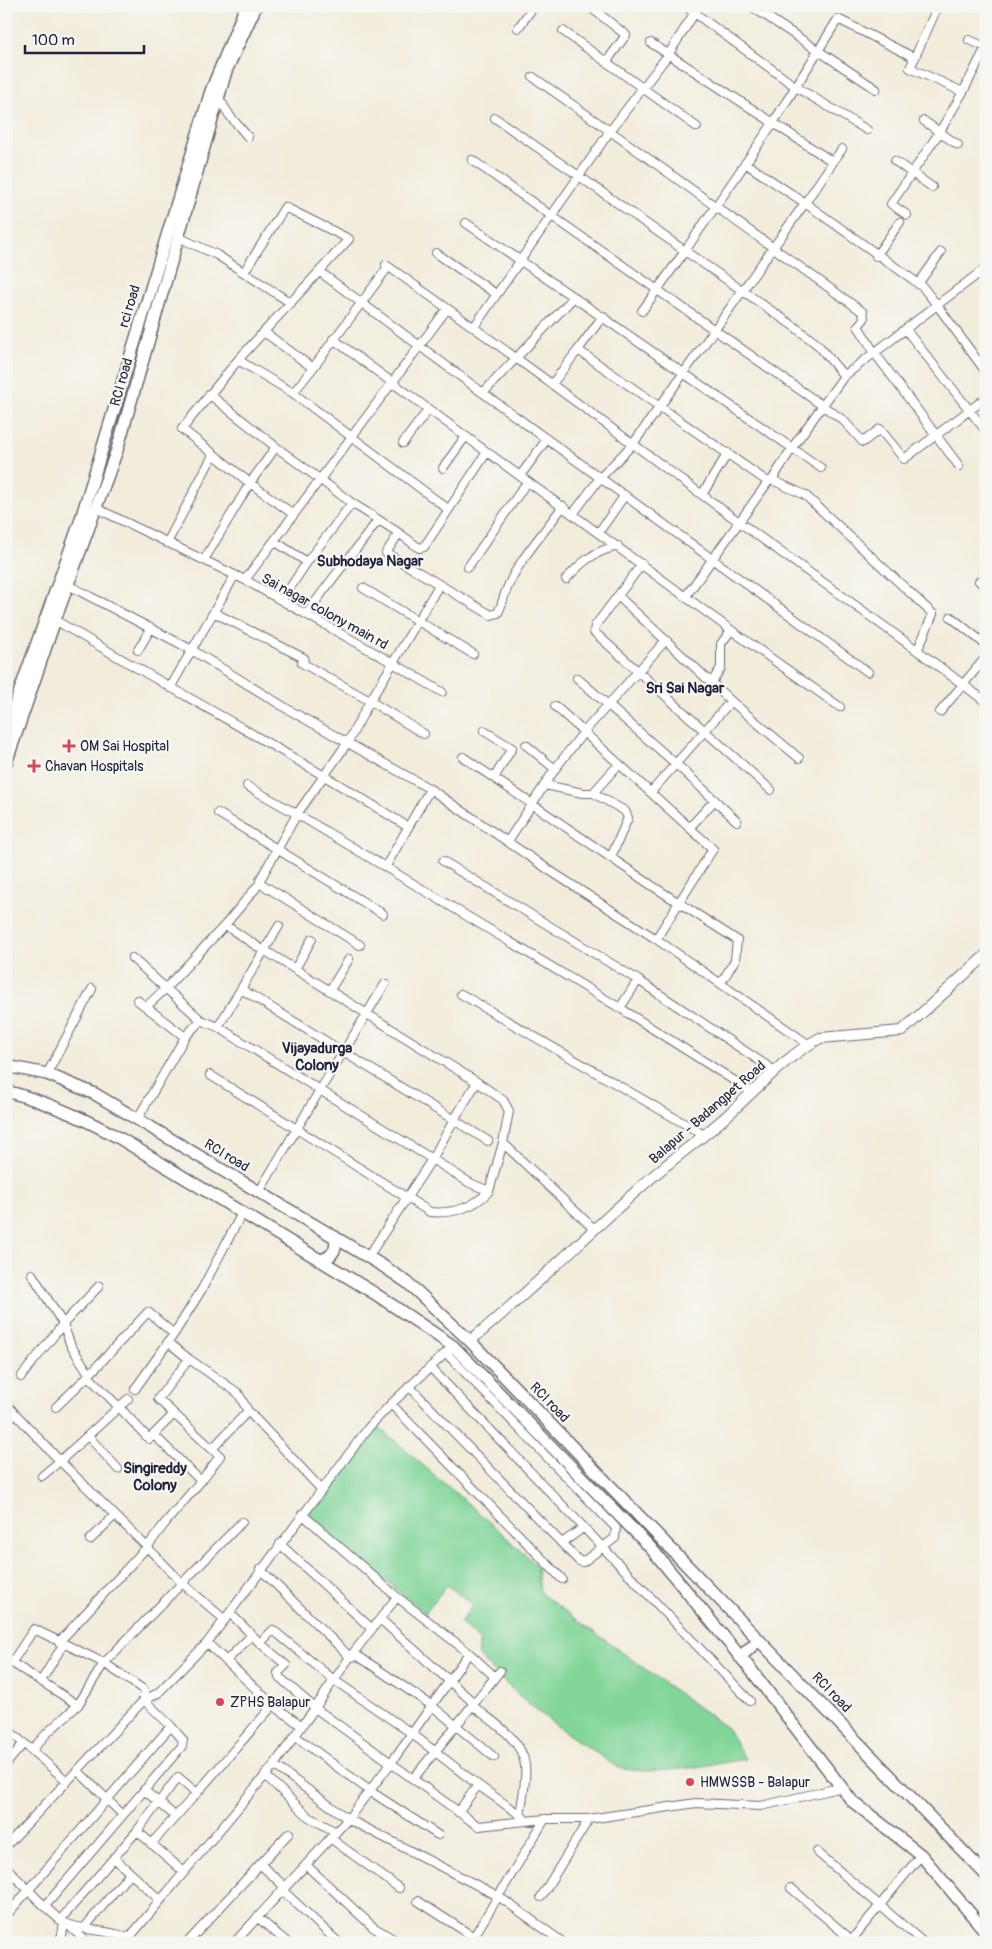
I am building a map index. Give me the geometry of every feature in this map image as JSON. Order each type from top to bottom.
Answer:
[{"type":"main road","name":"rci road","points":[[6,730],[39,650],[80,522],[155,270],[211,91],[246,6]]},
{"type":"main road","name":"RCI road","points":[[6,763],[39,650],[68,585],[117,450],[226,71],[256,6]]},
{"type":"main road","points":[[155,270],[168,273]]},
{"type":"main road","name":"RCI road","points":[[6,1066],[47,1074],[95,1094],[349,1245],[408,1283],[470,1341],[986,1875]]},
{"type":"main road","points":[[6,1091],[56,1107],[89,1121],[409,1315],[449,1350],[650,1547],[740,1657],[840,1788],[852,1801],[921,1855],[986,1932]]},
{"type":"main road","points":[[319,1260],[331,1255],[336,1247],[335,1237]]},
{"type":"main road","points":[[335,1269],[335,1256],[340,1249],[349,1245]]},
{"type":"main road","points":[[740,1657],[759,1640]]},
{"type":"street","points":[[518,28],[534,6]]},
{"type":"street","points":[[589,6],[626,35],[607,61]]},
{"type":"street","points":[[685,6],[694,15],[796,87],[867,130]]},
{"type":"street","points":[[474,327],[520,258],[580,176],[610,131],[668,55],[699,6]]},
{"type":"street","points":[[751,6],[876,89]]},
{"type":"street","points":[[936,7],[910,68],[963,92]]},
{"type":"street","points":[[642,312],[773,123],[838,19],[915,58]]},
{"type":"street","points":[[563,31],[697,127]]},
{"type":"street","points":[[907,215],[891,204],[939,133],[986,47],[969,40]]},
{"type":"street","points":[[650,43],[833,162]]},
{"type":"street","points":[[533,77],[863,312],[864,319],[858,326],[874,352],[959,466]]},
{"type":"street","points":[[218,97],[230,116],[248,137]]},
{"type":"street","points":[[495,118],[818,345],[844,376]]},
{"type":"street","points":[[924,122],[958,145]]},
{"type":"street","points":[[573,514],[600,478],[633,444],[842,148]]},
{"type":"street","points":[[472,160],[843,420],[863,442],[880,429],[904,459],[938,436],[986,398]]},
{"type":"street","points":[[894,161],[932,187]]},
{"type":"street","points":[[744,163],[805,203],[876,256],[918,284],[937,306],[986,372]]},
{"type":"street","points":[[244,272],[285,207],[349,239],[238,360],[182,429],[213,455],[293,514]]},
{"type":"street","points":[[876,256],[900,222]]},
{"type":"street","points":[[466,223],[520,258],[821,468]]},
{"type":"street","points":[[178,237],[217,254],[291,303]]},
{"type":"street","points":[[918,284],[941,252]]},
{"type":"street","points":[[436,253],[496,294]]},
{"type":"street","points":[[293,393],[387,266],[516,357],[633,444],[918,649],[986,702]]},
{"type":"street","points":[[686,596],[844,376],[982,270],[986,282]]},
{"type":"street","points":[[320,272],[483,393],[625,494],[868,672]]},
{"type":"street","points":[[483,393],[574,297]]},
{"type":"street","points":[[245,580],[393,384],[447,309]]},
{"type":"street","points":[[552,384],[603,316]]},
{"type":"street","points":[[906,330],[968,412],[986,431]]},
{"type":"street","points":[[264,332],[313,368]]},
{"type":"street","points":[[334,339],[465,437],[840,707]]},
{"type":"street","points":[[578,350],[770,481],[805,494],[933,614],[918,649]]},
{"type":"street","points":[[238,360],[293,393],[448,509]]},
{"type":"street","points":[[209,394],[320,480],[422,548],[487,452]]},
{"type":"street","points":[[403,443],[428,410]]},
{"type":"street","points":[[443,468],[465,437]]},
{"type":"street","points":[[520,476],[547,439]]},
{"type":"street","points":[[204,560],[250,483],[276,447]]},
{"type":"street","points":[[702,493],[728,453]]},
{"type":"street","points":[[166,543],[213,455]]},
{"type":"street","points":[[468,567],[527,482]]},
{"type":"street","points":[[599,532],[625,494]]},
{"type":"street","points":[[282,600],[307,562],[352,503]]},
{"type":"street","points":[[399,533],[386,553],[491,615],[498,612],[504,603],[506,591],[522,563],[563,506]]},
{"type":"street","name":"Sai nagar colony main rd","points":[[96,508],[245,580],[442,692]]},
{"type":"street","points":[[307,614],[331,579],[359,547],[378,520]]},
{"type":"street","points":[[274,541],[307,562]]},
{"type":"street","points":[[566,578],[600,550],[618,546]]},
{"type":"street","points":[[642,564],[595,626],[594,632],[771,790]]},
{"type":"street","points":[[170,688],[235,575]]},
{"type":"street","points":[[979,581],[986,587]]},
{"type":"street","points":[[68,585],[192,650],[289,710],[430,789],[552,872],[656,939],[808,1044]]},
{"type":"street","points":[[146,1007],[225,925],[260,883],[297,814],[348,742],[439,585]]},
{"type":"street","points":[[363,588],[417,622],[474,654]]},
{"type":"street","points":[[618,596],[731,701],[799,758]]},
{"type":"street","points":[[215,612],[304,658],[302,663],[424,734]]},
{"type":"street","points":[[950,617],[986,645]]},
{"type":"street","points":[[54,620],[170,688],[324,774],[408,827]]},
{"type":"street","points":[[138,650],[151,628]]},
{"type":"street","points":[[712,682],[721,668],[721,644],[731,630]]},
{"type":"street","points":[[508,841],[534,804],[555,769],[583,733],[666,640]]},
{"type":"street","points":[[940,712],[964,686],[986,657]]},
{"type":"street","points":[[577,678],[675,762],[737,821]]},
{"type":"street","points":[[651,792],[675,762],[731,701]]},
{"type":"street","points":[[555,706],[713,849],[656,939]]},
{"type":"street","points":[[484,731],[512,748],[494,778]]},
{"type":"street","points":[[526,745],[555,769]]},
{"type":"street","points":[[464,757],[737,940],[735,960],[721,983]]},
{"type":"street","points":[[593,793],[619,764]]},
{"type":"street","points":[[545,785],[583,794],[593,793],[625,810],[628,818],[611,857]]},
{"type":"street","points":[[247,786],[386,866],[620,1008],[752,1092]]},
{"type":"street","points":[[386,866],[430,789]]},
{"type":"street","points":[[690,827],[715,800]]},
{"type":"street","points":[[218,813],[383,914]]},
{"type":"street","points":[[443,861],[638,980],[775,1071]]},
{"type":"street","points":[[260,883],[360,945]]},
{"type":"street","points":[[210,1075],[298,1128],[430,1212],[442,1213],[471,1206],[482,1200],[489,1191],[503,1143],[509,1111],[502,1100],[477,1082],[225,925]]},
{"type":"street","points":[[218,1027],[279,926]]},
{"type":"street","points":[[295,969],[312,939]]},
{"type":"street","name":"Balapur - Badangpet Road","points":[[470,1341],[527,1293],[643,1185],[808,1044],[820,1038],[902,1030],[986,955]]},
{"type":"street","points":[[132,958],[201,1020],[218,1027],[470,1183],[489,1191]]},
{"type":"street","points":[[330,990],[349,959]]},
{"type":"street","points":[[620,1008],[638,980]]},
{"type":"street","points":[[258,1192],[385,984]]},
{"type":"street","points":[[47,1074],[92,989]]},
{"type":"street","points":[[241,989],[488,1141]]},
{"type":"street","points":[[461,994],[704,1134]]},
{"type":"street","points":[[137,1000],[185,1037]]},
{"type":"street","points":[[138,1118],[185,1037],[201,1020]]},
{"type":"street","points":[[368,1257],[432,1159],[477,1082]]},
{"type":"street","points":[[503,1143],[594,1229]]},
{"type":"street","points":[[135,1389],[174,1334],[202,1289],[242,1213]]},
{"type":"street","points":[[32,1274],[63,1324],[71,1346],[86,1367],[88,1376],[149,1438],[174,1414]]},
{"type":"street","points":[[21,1377],[63,1324],[99,1286]]},
{"type":"street","points":[[56,1407],[148,1312],[174,1334]]},
{"type":"street","points":[[168,1342],[238,1393],[248,1411],[321,1489]]},
{"type":"street","points":[[6,1846],[144,1700],[158,1693],[207,1643],[260,1569],[369,1427],[390,1404],[409,1386],[449,1350],[616,1528],[615,1538],[583,1562],[579,1561],[409,1386]]},
{"type":"street","points":[[41,1681],[61,1643],[147,1548],[220,1456],[158,1399],[189,1359]]},
{"type":"street","points":[[430,1367],[750,1701]]},
{"type":"street","points":[[42,1476],[128,1399]]},
{"type":"street","points":[[6,1404],[114,1516],[182,1583],[252,1635],[286,1665],[279,1677],[315,1708],[479,1826],[529,1821],[589,1819],[696,1803],[761,1806],[840,1788]]},
{"type":"street","points":[[390,1404],[562,1579]]},
{"type":"street","points":[[212,1449],[248,1411]]},
{"type":"street","points":[[154,1435],[201,1482]]},
{"type":"street","points":[[88,1436],[118,1469]]},
{"type":"street","points":[[302,1514],[397,1597],[498,1674],[413,1779]]},
{"type":"street","points":[[90,1540],[114,1516]]},
{"type":"street","points":[[33,1749],[46,1733],[78,1705],[104,1663],[242,1522]]},
{"type":"street","points":[[562,1543],[583,1528]]},
{"type":"street","points":[[280,1544],[372,1629]]},
{"type":"street","points":[[260,1569],[350,1657]]},
{"type":"street","points":[[64,1922],[132,1940],[183,1871],[274,1765],[350,1657],[397,1597]]},
{"type":"street","points":[[380,1619],[518,1744],[523,1755],[525,1767],[520,1815]]},
{"type":"street","points":[[46,1905],[182,1746],[183,1740],[144,1700],[144,1690],[104,1663],[34,1629],[9,1661],[78,1705]]},
{"type":"street","points":[[260,1643],[274,1630],[334,1680],[411,1733],[478,1785],[529,1821]]},
{"type":"street","points":[[226,1661],[252,1635]]},
{"type":"street","points":[[207,1643],[273,1705],[302,1726]]},
{"type":"street","points":[[234,1943],[348,1819],[391,1763],[447,1681],[469,1653]]},
{"type":"street","points":[[350,1657],[358,1656],[431,1705],[494,1757]]},
{"type":"street","points":[[151,1844],[273,1705]]},
{"type":"street","points":[[6,1916],[107,1802],[171,1726]]},
{"type":"street","points":[[6,1728],[33,1749],[67,1781]]},
{"type":"street","points":[[295,1736],[370,1791],[438,1835]]},
{"type":"street","points":[[6,1764],[24,1743]]},
{"type":"street","points":[[274,1765],[348,1819],[498,1896],[564,1943]]},
{"type":"street","points":[[78,1771],[107,1802],[122,1814]]},
{"type":"street","points":[[265,1775],[309,1817],[336,1832]]},
{"type":"street","points":[[58,1943],[62,1935],[64,1922],[178,1777],[197,1793]]},
{"type":"street","points":[[458,1812],[478,1785]]},
{"type":"street","points":[[144,1790],[176,1816]]},
{"type":"street","points":[[541,1897],[589,1819]]},
{"type":"street","points":[[471,1940],[546,1820]]},
{"type":"street","points":[[137,1831],[183,1871]]},
{"type":"street","points":[[187,1943],[288,1833]]},
{"type":"street","points":[[330,1838],[399,1888]]},
{"type":"street","points":[[817,1852],[924,1943]]},
{"type":"street","points":[[791,1888],[851,1942],[921,1855]]},
{"type":"street","points":[[114,1858],[160,1900]]},
{"type":"street","points":[[260,1864],[339,1943]]},
{"type":"street","points":[[306,1865],[373,1927],[400,1943]]},
{"type":"street","points":[[6,1867],[88,1943]]},
{"type":"street","points":[[84,1927],[130,1873]]},
{"type":"street","points":[[418,1901],[471,1940],[483,1943]]},
{"type":"street","points":[[257,1917],[288,1943]]},
{"type":"green space","points":[[376,1425],[494,1526],[537,1566],[540,1593],[728,1729],[745,1759],[653,1771],[638,1771],[615,1766],[535,1709],[477,1654],[480,1641],[460,1622],[473,1605],[447,1585],[425,1613],[307,1516]]},
{"type":"place","name":"OM Sai Hospital","points":[[69,746]]},
{"type":"place","name":"Chavan Hospitals","points":[[34,766]]},
{"type":"place","name":"ZPHS Balapur","points":[[220,1702]]},
{"type":"place","name":"HMWSSB - Balapur","points":[[690,1782]]},
{"type":"district","name":"Subhodaya Nagar","points":[[370,561]]},
{"type":"district","name":"Sri Sai Nagar","points":[[685,688]]},
{"type":"district","name":"Vijayadurga Colony","points":[[317,1056]]},
{"type":"district","name":"Singireddy Colony","points":[[155,1476]]}]
